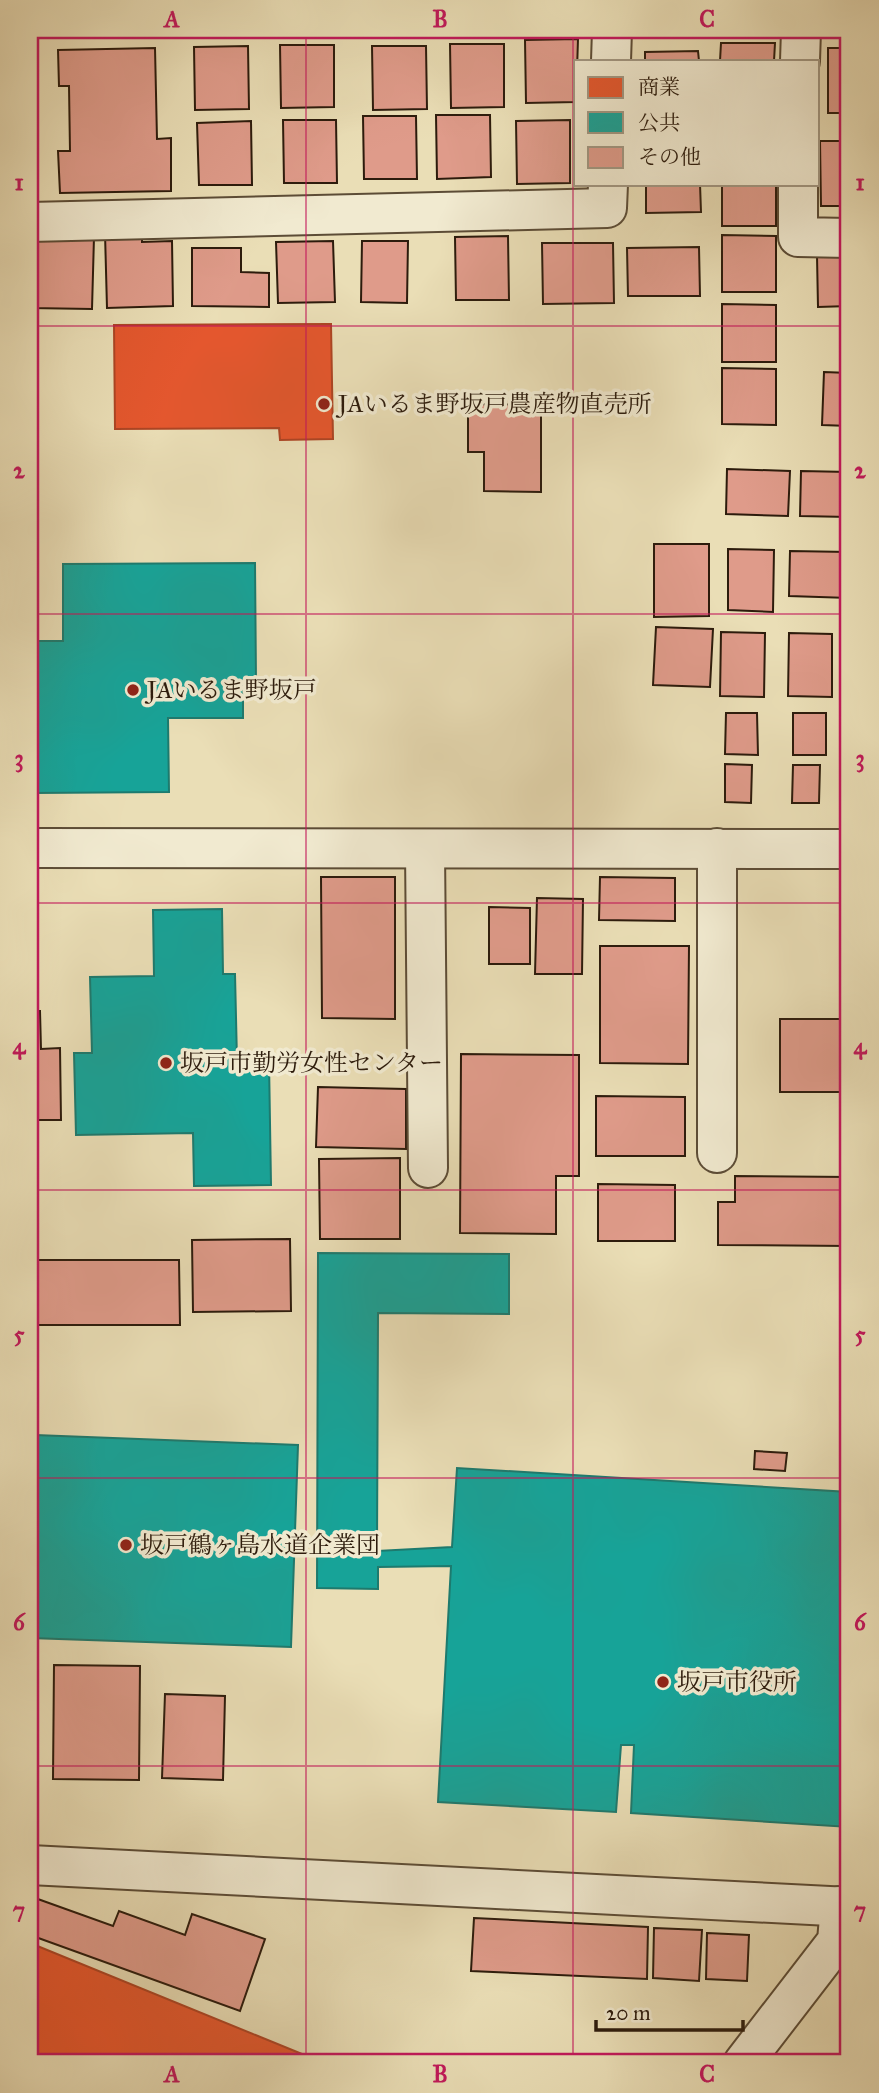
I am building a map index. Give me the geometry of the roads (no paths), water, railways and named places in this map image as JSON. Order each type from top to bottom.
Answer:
[{"type":"street","points":[[611,30],[611,60]]},
{"type":"street","points":[[800,60],[801,30]]},
{"type":"street","points":[[30,222],[607,208],[608,186]]},
{"type":"street","points":[[798,186],[797,237],[849,239]]},
{"type":"street","points":[[30,848],[849,849]]},
{"type":"street","points":[[717,848],[717,1153]]},
{"type":"street","points":[[425,849],[428,1168]]},
{"type":"street","points":[[30,1866],[845,1906],[837,1941],[743,2063]]},
{"type":"place","name":"JAいるま野坂戸農産物直売所","points":[[324,404]]},
{"type":"place","name":"JAいるま野坂戸","points":[[133,690]]},
{"type":"place","name":"坂戸市勤労女性センター","points":[[166,1063]]},
{"type":"place","name":"坂戸鶴ヶ島水道企業団","points":[[126,1545]]},
{"type":"place","name":"坂戸市役所","points":[[663,1682]]}]
